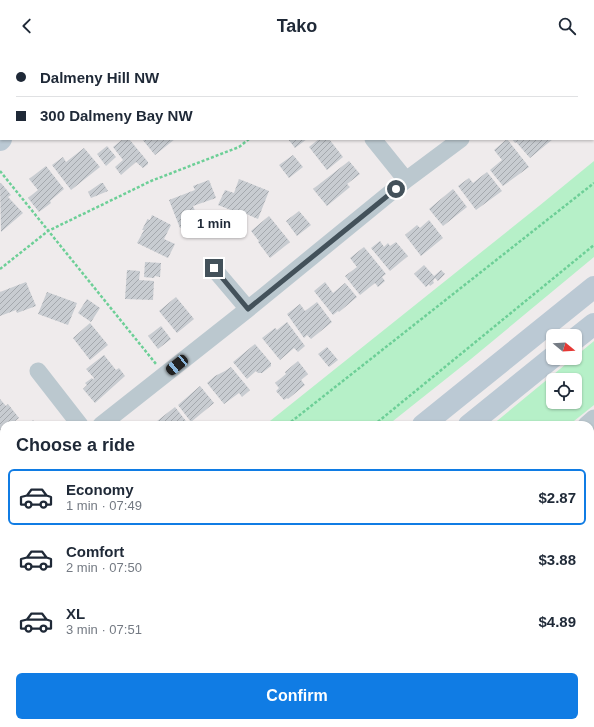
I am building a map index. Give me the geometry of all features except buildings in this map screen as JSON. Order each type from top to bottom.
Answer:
[{"type":"main road","points":[[428,421],[594,287]]},
{"type":"main road","points":[[582,334],[594,324]]},
{"type":"main road","points":[[474,421],[546,363]]},
{"type":"street","points":[[374,140],[406,180]]},
{"type":"street","points":[[106,421],[248,309],[406,180],[460,140]]},
{"type":"street","points":[[214,268],[248,309]]},
{"type":"street","points":[[38,371],[77,421]]},
{"type":"path","points":[[0,269],[48,231],[151,181],[239,147],[248,140]]},
{"type":"path","points":[[0,171],[165,375]]},
{"type":"path","points":[[292,421],[594,183]]},
{"type":"path","points":[[379,421],[594,245]]},
{"type":"green space","points":[[594,161],[594,257],[471,359],[393,421],[270,421]]},
{"type":"green space","points":[[594,341],[594,405],[574,421],[497,421],[546,381],[546,409],[582,409],[582,373],[555,373],[565,365],[582,365],[582,351]]},
{"type":"route","points":[[214,268],[248,309],[396,189]]}]
